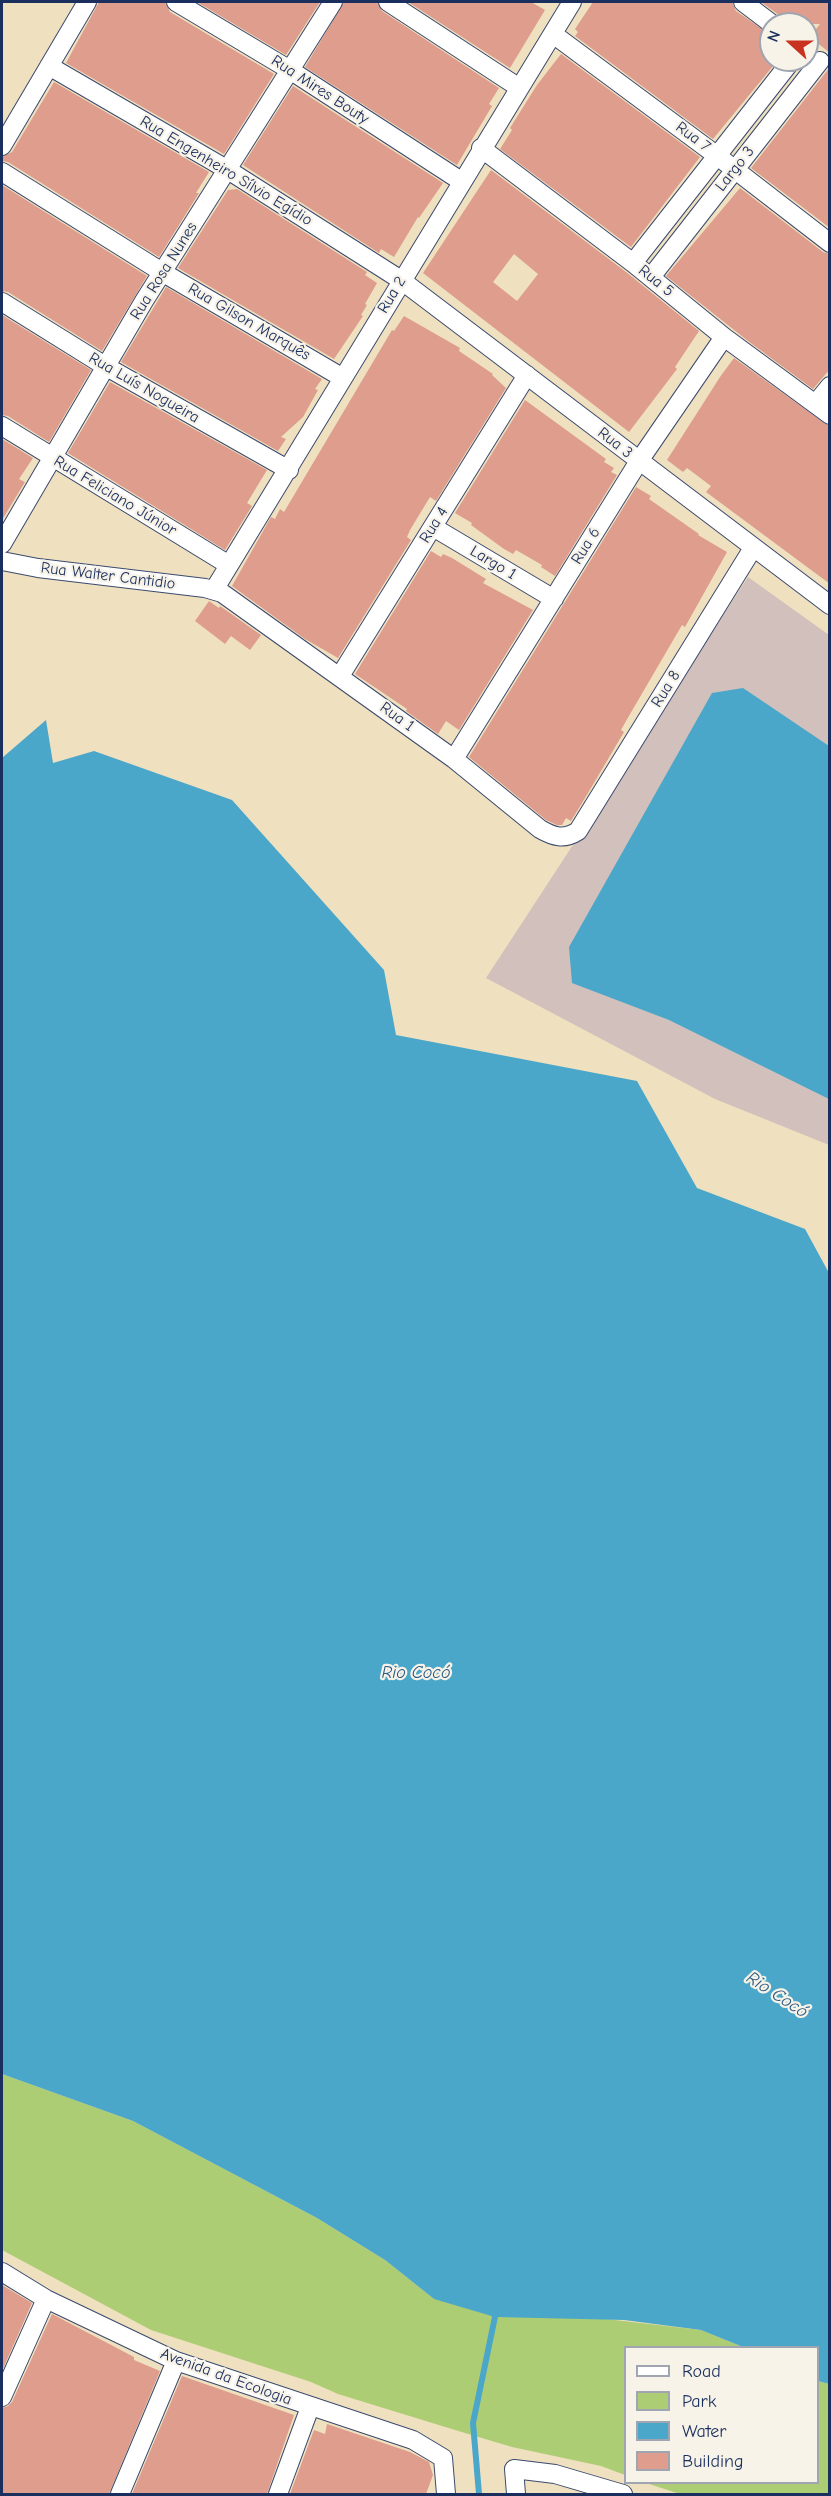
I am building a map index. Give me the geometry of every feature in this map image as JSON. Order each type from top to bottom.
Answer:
[{"type":"street","points":[[2,146],[87,2]]},
{"type":"street","name":"Rua Mires Bouty","points":[[176,2],[290,70],[461,182]]},
{"type":"street","name":"Rua Rosa Nunes","points":[[2,544],[51,457],[162,272],[333,2]]},
{"type":"street","points":[[388,2],[518,87]]},
{"type":"street","name":"Rua 2","points":[[214,590],[289,470],[518,87],[554,34],[572,2]]},
{"type":"street","points":[[743,2],[759,14]]},
{"type":"street","name":"Rua 7","points":[[554,34],[830,243]]},
{"type":"street","name":"Rua Engenheiro Sílvio Egídio","points":[[49,66],[228,170],[401,280]]},
{"type":"street","name":"Largo 3","points":[[633,263],[782,72]]},
{"type":"street","name":"Largo 3","points":[[651,278],[810,72]]},
{"type":"street","name":"Rua 5","points":[[481,148],[633,263],[724,337],[827,411]]},
{"type":"street","name":"Rua Gilson Marquês","points":[[2,172],[162,272],[343,378]]},
{"type":"street","name":"Rua 3","points":[[401,280],[830,605]]},
{"type":"street","name":"Rua Luís Nogueira","points":[[2,302],[105,366],[289,470]]},
{"type":"street","name":"Rua 6","points":[[454,759],[639,461],[724,337]]},
{"type":"street","name":"Rua 4","points":[[340,676],[527,375]]},
{"type":"street","points":[[827,411],[821,397],[830,386]]},
{"type":"street","name":"Rua Feliciano Júnior","points":[[2,426],[229,565]]},
{"type":"street","name":"Largo 1","points":[[433,527],[554,599]]},
{"type":"street","name":"Rua 8","points":[[578,831],[753,548]]},
{"type":"street","name":"Rua Walter Cantidio","points":[[2,561],[38,568],[214,590]]},
{"type":"street","name":"Rua 1","points":[[214,590],[231,598],[454,759],[540,829],[562,837],[578,831]]},
{"type":"street","name":"Avenida da Ecologia","points":[[2,2272],[46,2298],[176,2361],[413,2440],[443,2458],[446,2494]]},
{"type":"street","points":[[2,2397],[46,2298]]},
{"type":"street","points":[[120,2494],[176,2361]]},
{"type":"street","points":[[278,2494],[310,2407]]},
{"type":"street","points":[[516,2494],[514,2469],[555,2474],[623,2494]]},
{"type":"shaded area","points":[[748,577],[829,635],[829,1145],[715,1099],[486,978]]},
{"type":"green space","points":[[2,2074],[133,2121],[317,2218],[385,2260],[434,2299],[701,2330],[741,2346],[624,2346],[624,2475],[601,2466],[512,2447],[455,2430],[338,2394],[311,2382],[151,2330],[2,2250]]},
{"type":"green space","points":[[819,2381],[829,2384],[829,2494],[680,2494],[649,2484],[819,2484]]},
{"type":"water","points":[[743,688],[829,746],[829,1099],[669,1020],[572,983],[569,947],[712,693]]},
{"type":"water","name":"Rio Cocó","points":[[46,720],[53,763],[94,751],[232,800],[384,970],[396,1035],[637,1081],[697,1188],[805,1229],[829,1273],[829,2384],[819,2381],[819,2346],[741,2346],[701,2330],[624,2320],[495,2317],[434,2299],[385,2260],[317,2218],[133,2121],[2,2074],[2,758]]},
{"type":"building","points":[[99,2],[165,2],[170,12],[274,74],[224,154],[66,63]]},
{"type":"building","points":[[197,2],[320,2],[286,55]]},
{"type":"building","points":[[344,2],[377,2],[382,11],[499,88],[489,104],[492,106],[457,165],[305,67]]},
{"type":"building","points":[[408,2],[531,2],[545,10],[510,68]]},
{"type":"building","points":[[593,2],[732,2],[736,11],[759,27],[759,72],[768,72],[713,139],[575,36],[578,32],[575,29]]},
{"type":"building","points":[[761,2],[830,2],[830,53],[819,44],[819,12],[775,12]]},
{"type":"building","points":[[561,54],[700,157],[631,247],[500,149],[512,130],[510,128],[537,85]]},
{"type":"building","points":[[830,67],[830,228],[751,168]]},
{"type":"building","points":[[54,82],[209,172],[196,193],[199,193],[159,257],[8,162],[2,161],[2,157],[12,152]]},
{"type":"building","points":[[293,86],[443,183],[418,217],[394,257],[381,249],[379,253],[243,165]]},
{"type":"building","points":[[491,170],[626,272],[699,331],[675,367],[677,369],[629,432],[423,273]],"holes":[[[514,254],[538,274],[517,301],[493,282]]]},
{"type":"building","points":[[2,185],[147,276],[102,351],[8,292],[2,291]]},
{"type":"building","points":[[740,188],[823,252],[830,254],[830,369],[813,389],[666,276]]},
{"type":"building","points":[[237,189],[367,272],[365,275],[377,283],[365,304],[367,305],[361,315],[363,316],[334,359],[178,268],[228,190]]},
{"type":"building","points":[[166,287],[322,379],[303,417],[281,437],[286,439],[278,451],[121,362]]},
{"type":"building","points":[[2,315],[91,370],[49,442],[8,416],[2,415]]},
{"type":"building","points":[[404,316],[460,348],[459,351],[493,374],[506,388],[436,501],[430,497],[410,530],[407,537],[411,540],[338,658],[305,639],[232,586],[271,517],[275,519],[280,509],[284,512],[392,330],[394,331]]},
{"type":"building","points":[[734,358],[830,427],[830,584],[706,492],[711,486],[687,468],[683,472],[667,460]]},
{"type":"building","points":[[110,382],[267,470],[247,503],[252,506],[225,550],[68,453]]},
{"type":"building","points":[[525,400],[606,459],[604,462],[614,468],[611,472],[617,475],[555,576],[541,567],[542,565],[516,550],[513,554],[504,549],[471,525],[472,523],[455,513]]},
{"type":"building","points":[[2,439],[33,458],[19,479],[25,482],[2,520]]},
{"type":"building","points":[[636,487],[651,496],[649,499],[698,535],[727,552],[685,627],[682,625],[626,721],[621,730],[624,732],[571,821],[566,818],[562,825],[557,825],[546,820],[469,757]]},
{"type":"building","points":[[431,551],[441,557],[443,554],[452,558],[486,579],[483,583],[533,610],[459,730],[446,721],[438,734],[406,711],[407,709],[355,674]]},
{"type":"building","points":[[209,601],[219,608],[220,606],[261,635],[250,650],[231,636],[225,644],[195,621]]},
{"type":"building","points":[[2,2285],[32,2303],[2,2371]]},
{"type":"building","points":[[52,2314],[134,2357],[134,2360],[160,2371],[109,2494],[2,2494],[2,2408],[12,2402]]},
{"type":"building","points":[[182,2376],[294,2415],[267,2494],[132,2494]]},
{"type":"building","points":[[327,2424],[410,2452],[429,2462],[433,2475],[426,2494],[290,2494],[314,2430],[325,2434]]},
{"type":"waterway","points":[[479,2494],[473,2423],[496,2312]]}]
